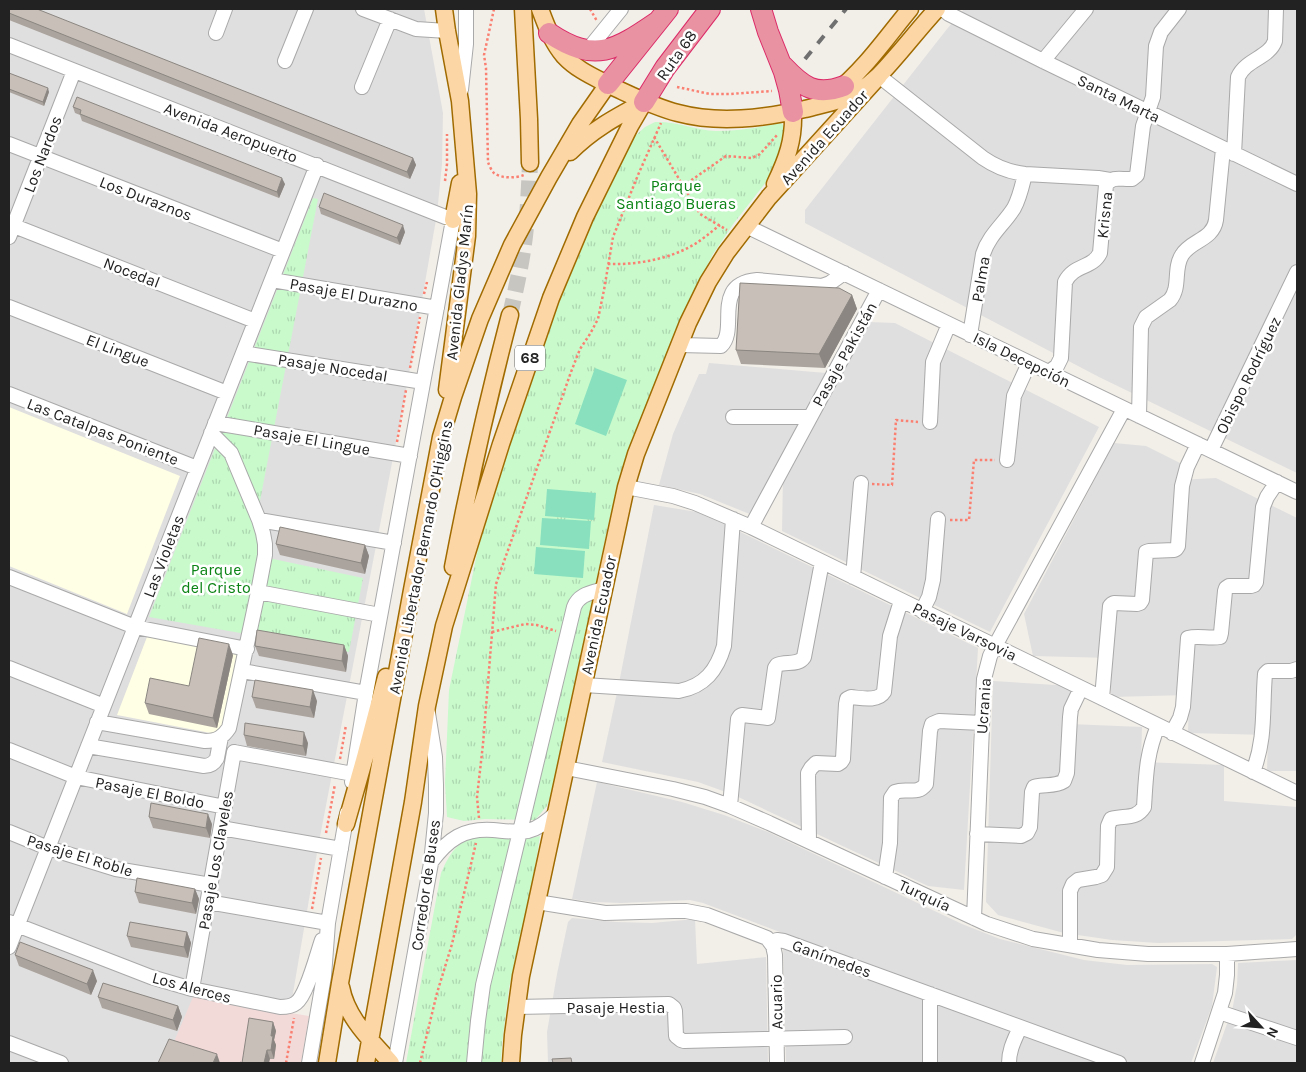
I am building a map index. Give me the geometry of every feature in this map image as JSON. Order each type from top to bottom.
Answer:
[{"type":"highway","name":"Ruta 68","points":[[644,102],[665,68],[710,9]]},
{"type":"highway","points":[[761,9],[789,90],[802,109]]},
{"type":"highway","points":[[549,33],[570,45],[587,51],[598,51],[616,47],[629,41],[662,16]]},
{"type":"highway","points":[[608,84],[662,16]]},
{"type":"highway","points":[[781,64],[799,81],[814,89],[828,91],[844,86]]},
{"type":"main road","name":"Avenida Gladys Marín","points":[[441,437],[467,236],[468,194],[460,101],[444,9]]},
{"type":"main road","points":[[523,9],[530,163]]},
{"type":"main road","points":[[540,9],[549,33],[558,49],[574,65],[596,78],[644,102],[667,110],[699,117],[729,119],[766,116],[802,109],[847,97],[863,89],[879,76],[936,9]]},
{"type":"main road","points":[[802,109],[828,98],[844,86],[861,69],[910,9]]},
{"type":"main road","name":"Avenida Ecuador","points":[[511,1063],[516,1008],[522,976],[626,487],[636,454],[688,323],[708,282],[726,253],[769,197],[879,76]]},
{"type":"main road","name":"Avenida Libertador Bernardo O'Higgins","points":[[327,1063],[340,983],[441,437],[466,358],[512,245],[549,176],[580,124],[608,84]]},
{"type":"main road","points":[[549,176],[586,136],[608,121],[644,102]]},
{"type":"main road","name":"68","points":[[444,626],[536,339],[571,249],[596,194],[644,102]]},
{"type":"main road","name":"Avenida Ecuador","points":[[769,197],[788,155],[793,130],[802,109]]},
{"type":"main road","points":[[453,220],[460,184],[464,134]]},
{"type":"main road","points":[[366,1063],[413,802],[427,706],[444,626],[451,575],[474,460],[510,315]]},
{"type":"main road","points":[[346,824],[388,666],[411,598]]},
{"type":"main road","points":[[340,983],[350,1014],[391,1063]]},
{"type":"street","points":[[216,33],[226,9]]},
{"type":"street","points":[[285,61],[306,9]]},
{"type":"street","points":[[363,9],[421,30],[447,31]]},
{"type":"street","points":[[460,101],[466,44],[466,9]]},
{"type":"street","points":[[587,51],[621,9]]},
{"type":"street","name":"Santa Marta","points":[[943,9],[949,14],[1043,62],[1297,184]]},
{"type":"street","points":[[1043,62],[1086,9]]},
{"type":"street","name":"Krisna","points":[[1049,372],[1057,366],[1061,358],[1065,282],[1070,273],[1095,260],[1100,252],[1106,185],[1110,180],[1116,178],[1132,179],[1137,175],[1144,126],[1153,97],[1158,38],[1179,9]]},
{"type":"street","points":[[1138,416],[1141,327],[1146,317],[1170,300],[1176,291],[1178,264],[1182,254],[1214,229],[1228,151],[1238,77],[1244,67],[1274,46],[1276,9]]},
{"type":"street","points":[[362,87],[390,19]]},
{"type":"street","name":"Avenida Aeropuerto","points":[[9,45],[453,220]]},
{"type":"street","name":"Los Nardos","points":[[10,229],[74,70]]},
{"type":"street","points":[[879,76],[991,164],[1008,171],[1025,174],[1110,180]]},
{"type":"street","name":"Los Duraznos","points":[[9,144],[283,251]]},
{"type":"street","name":"Las Violetas","points":[[9,947],[13,924],[48,848],[317,165]]},
{"type":"street","name":"Palma","points":[[970,335],[983,254],[992,235],[1016,204],[1021,194],[1025,174]]},
{"type":"street","name":"Avenida Libertador Bernardo O'Higgins","points":[[308,1063],[324,976],[328,923],[346,824],[366,693],[453,220]]},
{"type":"street","name":"Nocedal","points":[[10,229],[255,321]]},
{"type":"street","name":"Isla Decepción","points":[[742,231],[844,273],[1297,492]]},
{"type":"street","name":"Obispo Rodríguez","points":[[1211,450],[1297,272]]},
{"type":"street","points":[[680,345],[721,346],[725,343],[729,300],[740,285],[748,281],[757,280],[822,286],[844,273]]},
{"type":"street","name":"Pasaje El Durazno","points":[[272,280],[437,308]]},
{"type":"street","name":"Pasaje Pakistán","points":[[751,527],[879,290]]},
{"type":"street","name":"El Lingue","points":[[9,307],[227,393]]},
{"type":"street","points":[[930,422],[933,362],[949,324]]},
{"type":"street","name":"Pasaje Nocedal","points":[[243,353],[423,382]]},
{"type":"street","points":[[1007,460],[1014,396],[1029,363]]},
{"type":"street","name":"Las Catalpas Poniente","points":[[9,394],[198,468]]},
{"type":"street","name":"Ucrania","points":[[974,918],[986,667],[995,646],[1124,409]]},
{"type":"street","name":"Pasaje Pakistán","points":[[733,417],[810,418]]},
{"type":"street","points":[[98,722],[206,741],[212,741],[221,737],[229,728],[247,649],[265,544],[259,520],[231,452],[213,428]]},
{"type":"street","name":"Pasaje El Lingue","points":[[213,428],[410,456]]},
{"type":"street","points":[[1102,698],[1110,606],[1114,603],[1140,603],[1142,600],[1146,552],[1174,550],[1178,546],[1184,477],[1198,444]]},
{"type":"street","points":[[1172,732],[1180,718],[1183,707],[1188,638],[1192,636],[1220,637],[1226,588],[1229,586],[1251,586],[1256,582],[1263,507],[1277,482]]},
{"type":"street","points":[[854,577],[861,483]]},
{"type":"street","name":"Pasaje Varsovia","points":[[626,487],[673,496],[733,518],[1297,793]]},
{"type":"street","points":[[584,685],[680,691],[693,688],[704,681],[717,664],[724,646],[733,518]]},
{"type":"street","points":[[922,611],[929,597],[933,580],[938,519]]},
{"type":"street","points":[[259,520],[394,543]]},
{"type":"street","points":[[730,806],[738,719],[742,715],[768,718],[775,668],[781,663],[798,662],[804,657],[822,562]]},
{"type":"street","points":[[9,577],[135,627],[247,649]]},
{"type":"street","points":[[474,1063],[483,985],[576,602],[582,596],[604,589]]},
{"type":"street","points":[[258,592],[380,615]]},
{"type":"street","points":[[809,841],[808,773],[816,763],[838,764],[843,759],[847,700],[851,698],[877,698],[882,696],[890,636],[901,601]]},
{"type":"street","points":[[9,668],[104,706]]},
{"type":"street","points":[[1253,772],[1263,733],[1265,674],[1268,672],[1291,671],[1297,668]]},
{"type":"street","points":[[242,671],[366,693]]},
{"type":"street","points":[[977,834],[1021,836],[1027,833],[1030,827],[1034,787],[1058,785],[1064,781],[1067,774],[1071,709],[1080,688]]},
{"type":"street","name":"Corredor de Buses","points":[[395,1063],[431,863],[436,813],[434,748],[427,706]]},
{"type":"street","points":[[885,877],[890,843],[891,798],[894,792],[900,790],[917,791],[926,784],[932,724],[939,721],[982,723]]},
{"type":"street","points":[[1070,946],[1070,891],[1073,884],[1078,880],[1102,875],[1107,868],[1108,826],[1111,819],[1134,816],[1140,813],[1144,807],[1148,754],[1151,741],[1158,726]]},
{"type":"street","points":[[88,746],[208,766],[216,758],[221,737]]},
{"type":"street","points":[[221,737],[234,752],[353,774]]},
{"type":"street","name":"Pasaje El Boldo","points":[[9,750],[76,777],[224,806]]},
{"type":"street","name":"Pasaje Los Claveles","points":[[192,988],[234,752]]},
{"type":"street","name":"Turquía","points":[[566,768],[673,789],[730,806],[987,924],[1018,935],[1070,946],[1131,953],[1227,954],[1297,949]]},
{"type":"street","points":[[431,863],[436,854],[450,841],[463,833],[471,830],[528,831],[541,825],[557,812]]},
{"type":"street","name":"Pasaje El Boldo","points":[[221,828],[341,849]]},
{"type":"street","name":"Pasaje El Roble","points":[[9,832],[48,848],[116,869],[211,886]]},
{"type":"street","points":[[208,902],[328,923]]},
{"type":"street","name":"Ganímedes","points":[[538,902],[605,913],[674,911],[697,913],[721,919],[762,935],[771,942],[777,940],[784,941],[1020,1027],[1093,1058],[1119,1063]]},
{"type":"street","name":"Los Alerces","points":[[13,924],[145,974],[192,988],[273,1006],[286,1007],[296,1003],[303,995],[328,923]]},
{"type":"street","name":"Acuario","points":[[771,942],[775,956],[777,1063]]},
{"type":"street","points":[[1202,1063],[1226,984],[1227,954]]},
{"type":"street","points":[[930,994],[930,1063]]},
{"type":"street","name":"Pasaje Hestia","points":[[516,1008],[669,1004],[674,1008],[676,1036],[681,1040],[777,1039]]},
{"type":"street","points":[[1219,1012],[1297,1038]]},
{"type":"street","points":[[1009,1063],[1010,1048],[1020,1027]]},
{"type":"street","points":[[777,1039],[846,1037]]},
{"type":"street","points":[[9,1043],[61,1063]]},
{"type":"path","points":[[484,55],[494,9]]},
{"type":"path","points":[[677,87],[710,94],[774,91]]},
{"type":"path","points":[[420,1063],[480,830],[477,797],[496,584],[570,372],[580,349],[598,319],[613,237],[654,136],[667,110]]},
{"type":"path","points":[[683,186],[726,156],[752,158],[760,154],[780,131]]},
{"type":"path","points":[[654,136],[700,214],[720,226],[742,231]]},
{"type":"path","points":[[608,264],[626,265],[677,253],[695,244],[720,226]]},
{"type":"path","points":[[861,483],[892,485],[896,420],[930,422]]},
{"type":"path","points":[[938,519],[969,520],[974,460],[1007,460]]},
{"type":"path","points":[[492,632],[525,624],[568,634]]},
{"type":"shaded area","points":[[9,9],[424,9],[443,113],[442,164],[437,214],[407,385],[318,847],[281,1063],[9,1063]]},
{"type":"shaded area","points":[[964,9],[1297,9],[1297,473],[1099,377],[805,223],[805,210]]},
{"type":"shaded area","points":[[869,322],[895,323],[1099,427],[990,632],[782,531],[783,478]]},
{"type":"shaded area","points":[[709,363],[826,373],[752,515],[700,494],[659,485],[673,434],[699,374],[706,374]]},
{"type":"shaded area","points":[[9,407],[180,476],[127,614],[9,566]]},
{"type":"shaded area","points":[[1114,443],[1146,446],[1182,464],[1178,480],[1216,478],[1297,518],[1297,771],[1267,771],[1268,735],[1188,733],[1189,695],[1111,697],[1110,658],[1033,656],[1024,614]]},
{"type":"shaded area","points":[[654,505],[697,512],[978,648],[964,890],[928,886],[734,795],[698,782],[602,762]]},
{"type":"shaded area","points":[[147,637],[237,653],[222,730],[216,734],[117,715]]},
{"type":"shaded area","points":[[993,681],[1071,686],[1070,724],[1142,727],[1141,762],[1224,765],[1224,801],[1297,807],[1296,935],[1292,939],[1158,943],[1112,940],[1064,933],[998,915],[986,902]]},
{"type":"shaded area","points":[[597,782],[682,802],[724,815],[768,832],[962,924],[1000,939],[1084,960],[1127,965],[1212,964],[1217,967],[1212,1006],[1191,1063],[786,1063],[783,946],[785,934],[703,903],[690,900],[622,903],[572,899]]},
{"type":"shaded area","points":[[572,918],[652,923],[695,919],[697,964],[766,957],[768,1063],[548,1063],[547,1032],[568,922]]},
{"type":"shaded area","points":[[1297,960],[1297,1063],[1213,1063],[1231,1016],[1237,985],[1238,963]]},
{"type":"shaded area","points":[[193,997],[309,1016],[301,1063],[165,1063]]},
{"type":"green space","name":"Parque Santiago Bueras","points":[[655,122],[716,131],[741,130],[781,123],[784,131],[781,149],[772,172],[713,254],[680,319],[628,455],[609,521],[547,806],[535,820],[485,819],[464,821],[447,817],[445,783],[449,690],[482,529],[548,325],[594,214],[635,136],[645,127]]},
{"type":"green space","name":"Parque del Cristo","points":[[313,198],[318,199],[259,506],[259,556],[363,578],[349,652],[149,617]]},
{"type":"green space","points":[[595,368],[627,380],[606,436],[575,424]]},
{"type":"green space","points":[[547,489],[596,493],[594,520],[545,516]]},
{"type":"green space","points":[[542,518],[591,521],[589,549],[540,545]]},
{"type":"green space","points":[[536,547],[585,551],[583,578],[534,574]]},
{"type":"green space","points":[[487,836],[520,839],[540,836],[531,892],[509,988],[501,1063],[406,1063],[441,873],[449,857],[458,846],[470,839]]},
{"type":"building","points":[[9,9],[37,9],[413,158],[407,172],[9,13]]},
{"type":"building","points":[[9,73],[48,88],[43,102],[9,89]]},
{"type":"building","points":[[77,97],[282,178],[277,192],[80,114],[81,110],[73,107]]},
{"type":"building","points":[[324,193],[403,225],[397,238],[319,207]]},
{"type":"building","points":[[740,283],[839,288],[852,295],[819,354],[736,350]]},
{"type":"building","points":[[280,527],[365,545],[361,563],[276,544]]},
{"type":"building","points":[[257,630],[344,645],[342,661],[255,646]]},
{"type":"building","points":[[199,638],[229,644],[213,718],[145,703],[150,678],[189,686]]},
{"type":"building","points":[[255,680],[313,690],[310,707],[252,697]]},
{"type":"building","points":[[245,723],[304,732],[303,746],[244,735]]},
{"type":"building","points":[[151,803],[208,814],[206,828],[149,817]]},
{"type":"building","points":[[137,878],[195,889],[192,903],[135,892]]},
{"type":"building","points":[[130,922],[187,932],[184,947],[127,936]]},
{"type":"building","points":[[20,942],[93,970],[87,984],[15,955]]},
{"type":"building","points":[[103,983],[178,1006],[173,1020],[98,997]]},
{"type":"building","points":[[249,1018],[273,1022],[271,1050],[267,1050],[264,1063],[242,1063]]},
{"type":"building","points":[[169,1039],[217,1054],[213,1063],[158,1063]]},
{"type":"building","points":[[571,1058],[572,1063],[553,1063],[552,1059]]},
{"type":"tunnel","points":[[510,315],[524,246],[530,163]]},
{"type":"railway","points":[[805,59],[846,9]]}]
